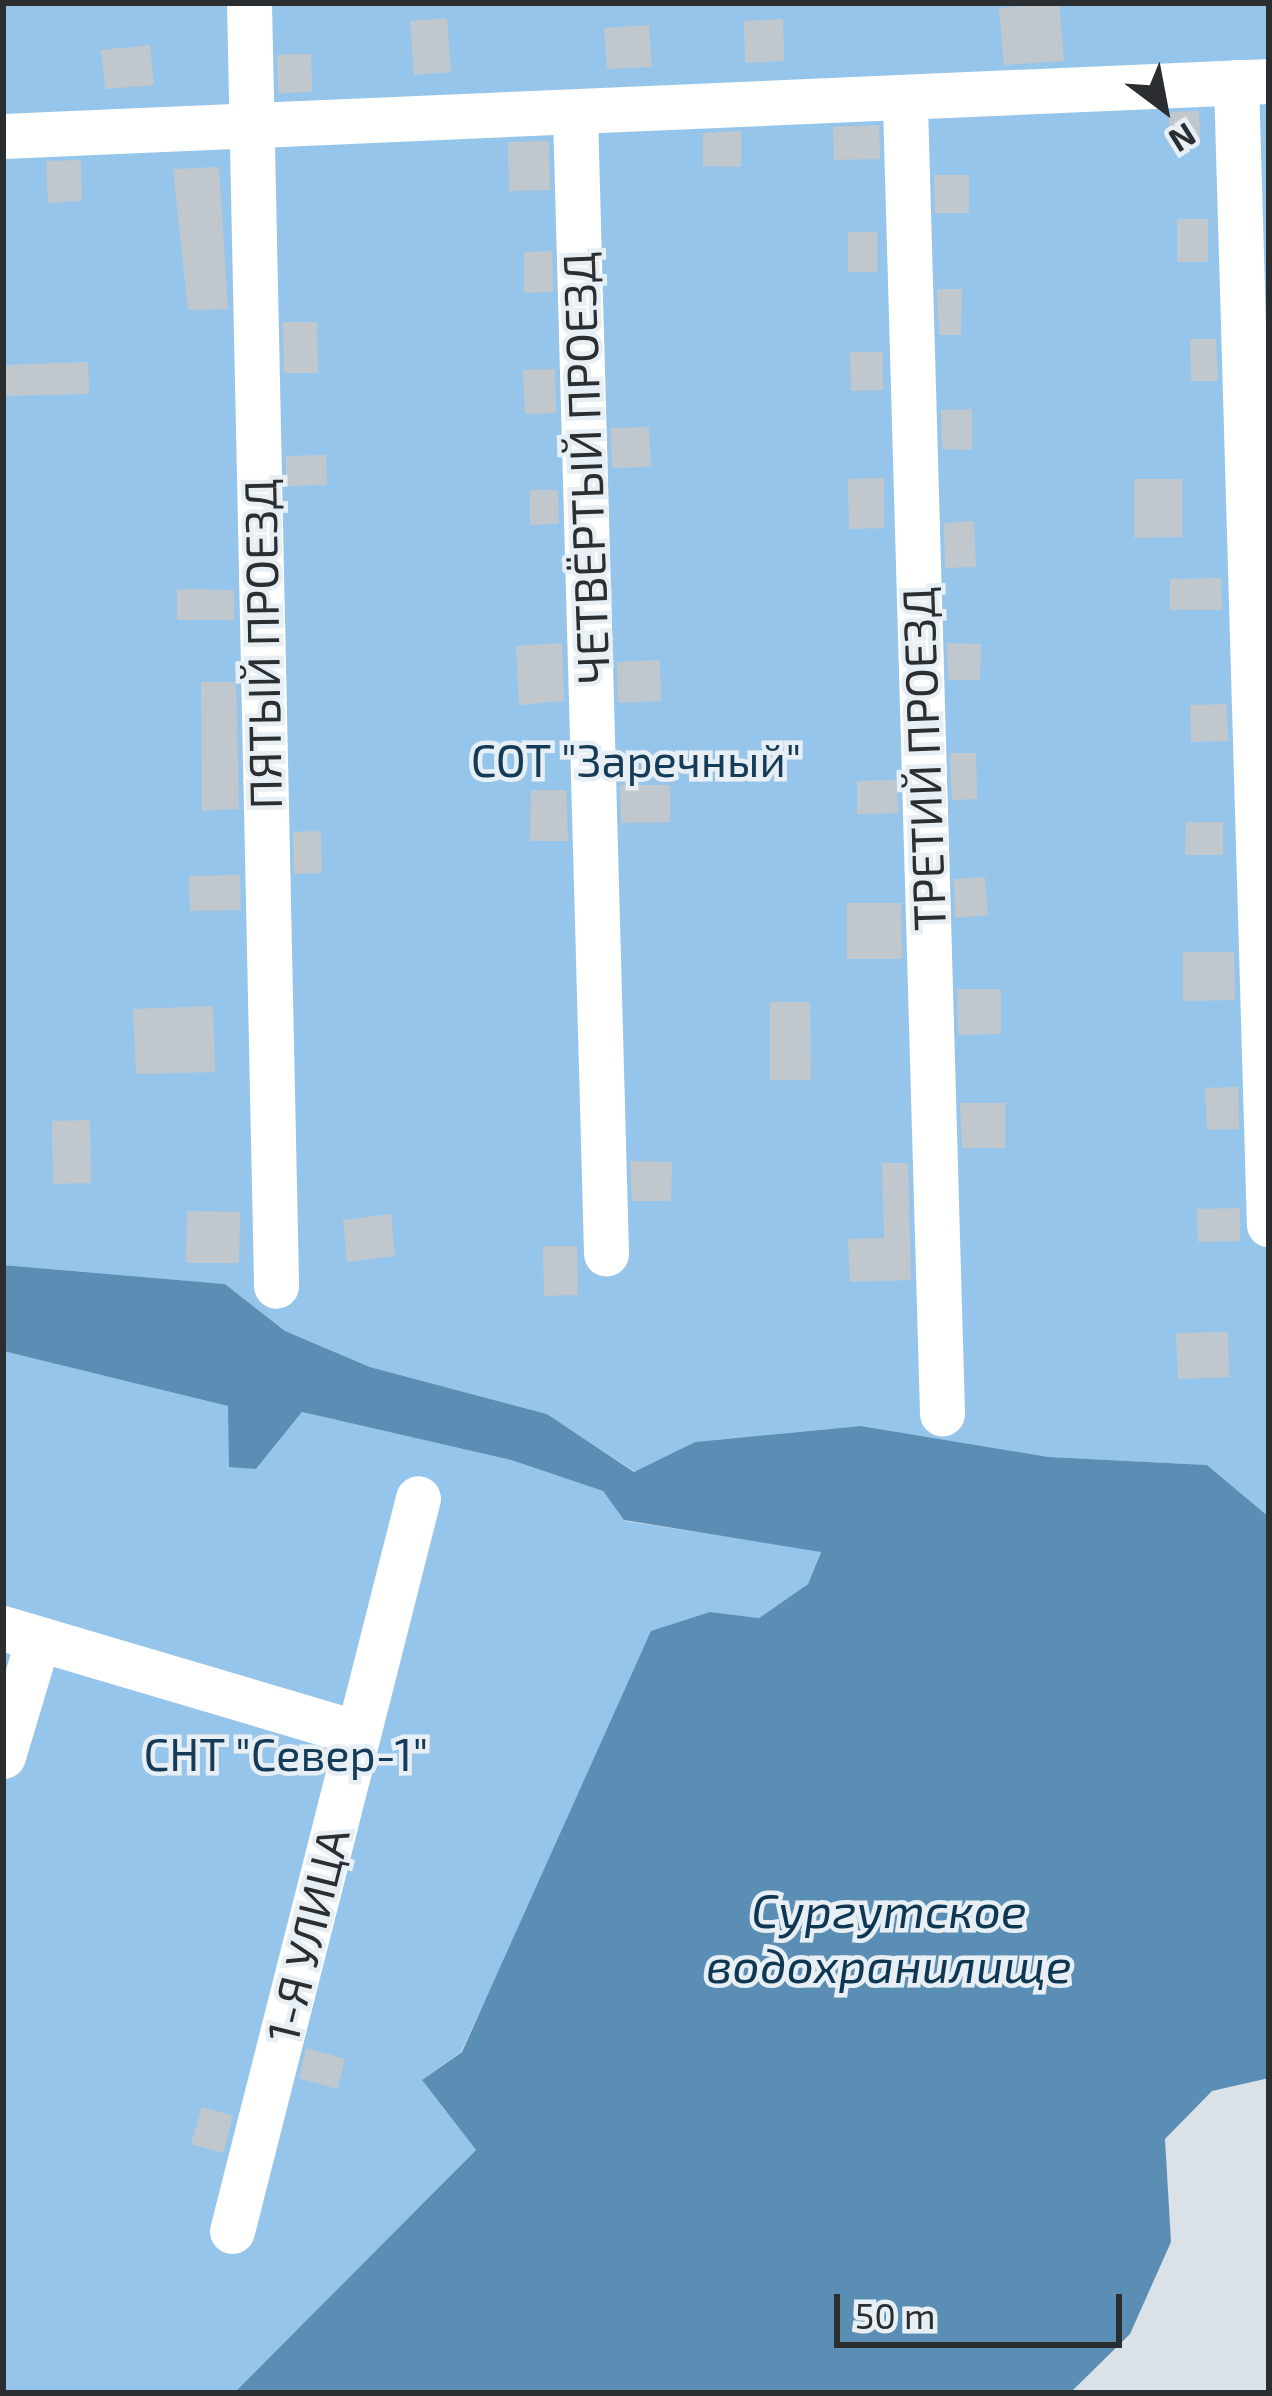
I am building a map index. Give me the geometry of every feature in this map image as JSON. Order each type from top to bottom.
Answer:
[{"type":"street","name":"ПЯТЫЙ ПРОЕЗД","points":[[249,3],[275,1286]]},
{"type":"street","points":[[3,136],[904,105],[1252,82],[1269,1225]]},
{"type":"street","name":"ТРЕТИЙ ПРОЕЗД","points":[[904,105],[942,1413]]},
{"type":"street","name":"ЧЕТВЁРТЫЙ ПРОЕЗД","points":[[575,114],[606,1254]]},
{"type":"street","name":"1-Я УЛИЦА","points":[[232,2231],[418,1498]]},
{"type":"street","points":[[3,1756],[20,1633],[358,1733]]},
{"type":"green space","name":"СОТ \"Заречный\"","points":[[3,3],[1269,3],[1269,1517],[1207,1465],[1049,1457],[861,1426],[695,1442],[635,1472],[547,1414],[370,1367],[285,1331],[225,1284],[3,1265]]},
{"type":"green space","name":"СНТ \"Север-1\"","points":[[3,1351],[229,1406],[229,1466],[256,1469],[302,1412],[511,1460],[603,1491],[625,1521],[821,1551],[808,1584],[759,1618],[710,1612],[512,1944],[461,2052],[422,2080],[476,2150],[234,2393],[3,2393]]},
{"type":"water","name":"Сургутское водохранилище","points":[[3,1265],[225,1284],[285,1331],[370,1367],[547,1414],[634,1472],[695,1442],[861,1426],[1049,1457],[1207,1465],[1269,1517],[1269,2078],[1212,2091],[1165,2139],[1171,2242],[1130,2334],[1070,2393],[234,2393],[476,2150],[422,2080],[462,2052],[651,1631],[710,1612],[759,1618],[808,1584],[821,1552],[624,1520],[603,1491],[511,1460],[302,1412],[256,1469],[229,1467],[228,1406],[3,1351]]},
{"type":"building","points":[[1059,3],[1064,61],[1004,65],[999,8]]},
{"type":"building","points":[[447,18],[451,72],[414,75],[410,21]]},
{"type":"building","points":[[783,19],[784,61],[745,63],[744,21]]},
{"type":"building","points":[[649,25],[652,67],[607,69],[604,28]]},
{"type":"building","points":[[150,45],[154,85],[105,89],[101,50]]},
{"type":"building","points":[[311,54],[312,92],[278,93],[277,55]]},
{"type":"building","points":[[1199,111],[1200,136],[1169,137],[1169,112]]},
{"type":"building","points":[[879,125],[880,159],[834,160],[833,127]]},
{"type":"building","points":[[741,131],[741,167],[703,166],[703,133]]},
{"type":"building","points":[[549,141],[550,190],[509,191],[508,142]]},
{"type":"building","points":[[81,160],[82,201],[48,203],[46,161]]},
{"type":"building","points":[[219,167],[228,309],[188,310],[173,169]]},
{"type":"building","points":[[934,175],[969,175],[969,213],[935,213]]},
{"type":"building","points":[[1177,219],[1208,219],[1208,262],[1177,262]]},
{"type":"building","points":[[848,232],[877,232],[877,272],[848,272]]},
{"type":"building","points":[[552,251],[553,292],[524,293],[524,252]]},
{"type":"building","points":[[937,289],[962,289],[961,335],[939,335]]},
{"type":"building","points":[[283,322],[317,322],[318,373],[284,373]]},
{"type":"building","points":[[1190,339],[1216,339],[1218,381],[1191,381]]},
{"type":"building","points":[[850,352],[883,352],[883,390],[851,391]]},
{"type":"building","points":[[88,362],[89,394],[3,396],[3,365]]},
{"type":"building","points":[[555,369],[556,413],[525,414],[523,370]]},
{"type":"building","points":[[972,409],[972,450],[942,449],[941,410]]},
{"type":"building","points":[[649,427],[651,467],[612,468],[611,428]]},
{"type":"building","points":[[326,455],[327,485],[286,486],[286,456]]},
{"type":"building","points":[[884,478],[884,528],[849,529],[848,479]]},
{"type":"building","points":[[1134,479],[1182,479],[1182,537],[1134,538]]},
{"type":"building","points":[[530,490],[558,490],[559,524],[530,525]]},
{"type":"building","points":[[974,521],[976,567],[945,568],[944,523]]},
{"type":"building","points":[[1221,578],[1222,610],[1170,610],[1170,579]]},
{"type":"building","points":[[177,589],[234,590],[234,620],[177,620]]},
{"type":"building","points":[[562,643],[564,701],[519,705],[516,646]]},
{"type":"building","points":[[947,643],[981,644],[980,680],[948,680]]},
{"type":"building","points":[[660,660],[661,701],[618,703],[617,662]]},
{"type":"building","points":[[201,682],[236,682],[239,809],[202,811]]},
{"type":"building","points":[[1227,704],[1228,741],[1191,742],[1190,705]]},
{"type":"building","points":[[950,753],[976,753],[977,799],[952,800]]},
{"type":"building","points":[[897,780],[898,813],[857,814],[857,781]]},
{"type":"building","points":[[620,785],[670,785],[670,822],[621,823]]},
{"type":"building","points":[[531,790],[566,790],[568,841],[530,841]]},
{"type":"building","points":[[1186,822],[1223,822],[1223,855],[1185,855]]},
{"type":"building","points":[[321,831],[322,873],[294,874],[293,832]]},
{"type":"building","points":[[240,875],[241,910],[190,911],[189,876]]},
{"type":"building","points":[[985,877],[988,915],[955,918],[954,879]]},
{"type":"building","points":[[847,903],[901,903],[902,959],[847,959]]},
{"type":"building","points":[[1183,952],[1234,952],[1235,1000],[1183,1001]]},
{"type":"building","points":[[957,989],[1001,989],[1001,1034],[958,1035]]},
{"type":"building","points":[[770,1002],[810,1002],[811,1080],[770,1080]]},
{"type":"building","points":[[213,1006],[215,1072],[136,1074],[133,1009]]},
{"type":"building","points":[[1238,1087],[1239,1129],[1207,1130],[1205,1088]]},
{"type":"building","points":[[960,1103],[1005,1103],[1005,1148],[962,1148]]},
{"type":"building","points":[[90,1120],[91,1183],[53,1184],[52,1121]]},
{"type":"building","points":[[630,1161],[672,1162],[671,1201],[632,1201]]},
{"type":"building","points":[[882,1163],[908,1163],[911,1280],[850,1282],[848,1239],[884,1238]]},
{"type":"building","points":[[1240,1208],[1240,1241],[1198,1242],[1197,1209]]},
{"type":"building","points":[[187,1211],[240,1212],[239,1263],[186,1263]]},
{"type":"building","points":[[391,1214],[395,1256],[347,1262],[343,1220]]},
{"type":"building","points":[[543,1246],[577,1246],[578,1295],[544,1296]]},
{"type":"building","points":[[1228,1332],[1229,1377],[1178,1379],[1176,1333]]},
{"type":"building","points":[[306,2048],[345,2059],[337,2089],[299,2078]]},
{"type":"building","points":[[202,2107],[233,2116],[223,2153],[191,2144]]}]
